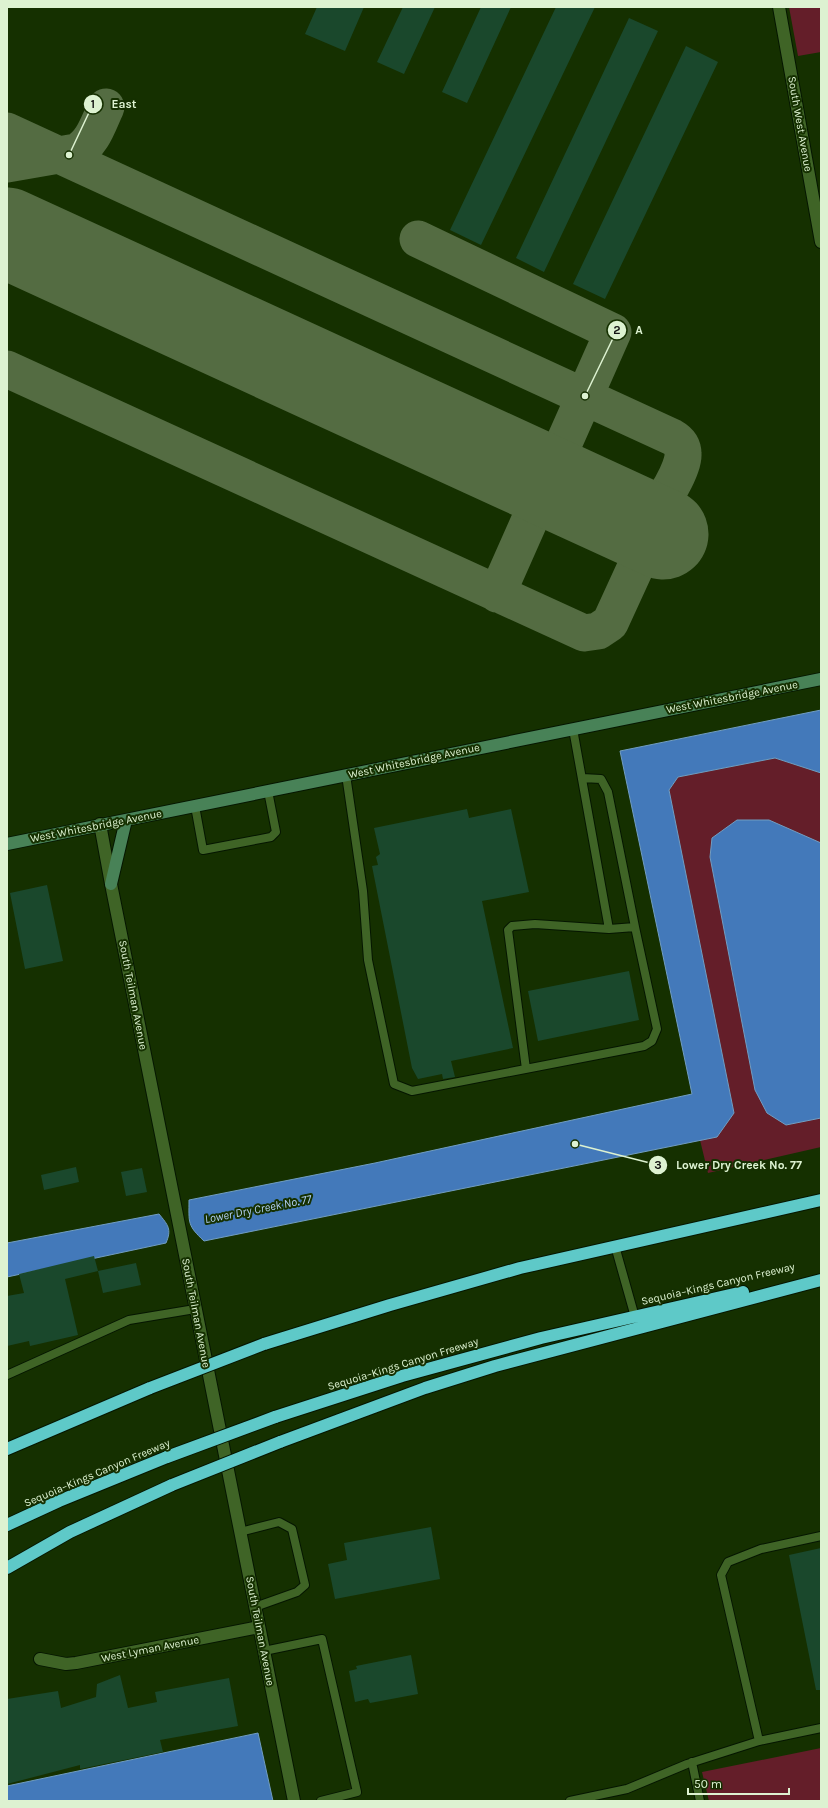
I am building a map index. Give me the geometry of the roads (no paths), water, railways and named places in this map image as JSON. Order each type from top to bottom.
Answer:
[{"type":"highway","points":[[7,1449],[150,1388],[264,1344],[390,1305],[520,1268],[821,1200]]},
{"type":"highway","name":"Sequoia–Kings Canyon Freeway","points":[[7,1525],[59,1501],[167,1457],[275,1417],[402,1376],[541,1338],[821,1274]]},
{"type":"highway","points":[[7,1568],[70,1532],[172,1485],[280,1442],[425,1388],[495,1366],[821,1280]]},
{"type":"main road","name":"West Whitesbridge Avenue","points":[[7,844],[821,679]]},
{"type":"main road","points":[[111,884],[126,820]]},
{"type":"street","name":"South West Avenue","points":[[779,7],[821,242]]},
{"type":"street","name":"South Teilman Avenue","points":[[100,824],[180,1234],[294,1801]]},
{"type":"street","name":"West Lyman Avenue","points":[[40,1659],[66,1664],[76,1663],[259,1627]]},
{"type":"lane","points":[[573,729],[609,929]]},
{"type":"lane","points":[[346,775],[363,891],[368,960],[394,1084],[412,1091],[644,1046],[652,1041],[657,1029],[608,792],[601,779],[582,778]]},
{"type":"lane","points":[[195,806],[203,850],[271,837],[276,832],[268,791]]},
{"type":"lane","points":[[526,1068],[508,930],[512,926],[535,924],[609,929],[635,927]]},
{"type":"lane","points":[[615,1246],[635,1317]]},
{"type":"lane","points":[[7,1375],[129,1320],[195,1309]]},
{"type":"lane","points":[[240,1532],[279,1522],[292,1529],[304,1585],[297,1592],[255,1607]]},
{"type":"lane","points":[[759,1741],[721,1575],[728,1562],[761,1549],[821,1536]]},
{"type":"lane","points":[[264,1651],[322,1639],[357,1792],[321,1801]]},
{"type":"lane","points":[[570,1801],[627,1789],[692,1762],[759,1741],[821,1728]]},
{"type":"lane","points":[[692,1762],[700,1801]]},
{"type":"water","points":[[821,710],[821,773],[775,758],[678,777],[669,790],[734,1113],[717,1137],[204,1241],[194,1231],[189,1219],[189,1200],[375,1163],[692,1094],[620,751]]},
{"type":"water","points":[[737,820],[769,820],[821,843],[821,1118],[786,1125],[767,1113],[755,1090],[710,857],[712,838]]},
{"type":"water","points":[[159,1214],[165,1221],[169,1231],[166,1243],[7,1277],[7,1243]]},
{"type":"water","points":[[258,1733],[273,1801],[7,1801],[7,1786]]},
{"type":"place","name":"East","points":[[69,155]]},
{"type":"place","name":"A","points":[[585,396]]},
{"type":"place","name":"Lower Dry Creek No. 77","points":[[575,1144]]}]
